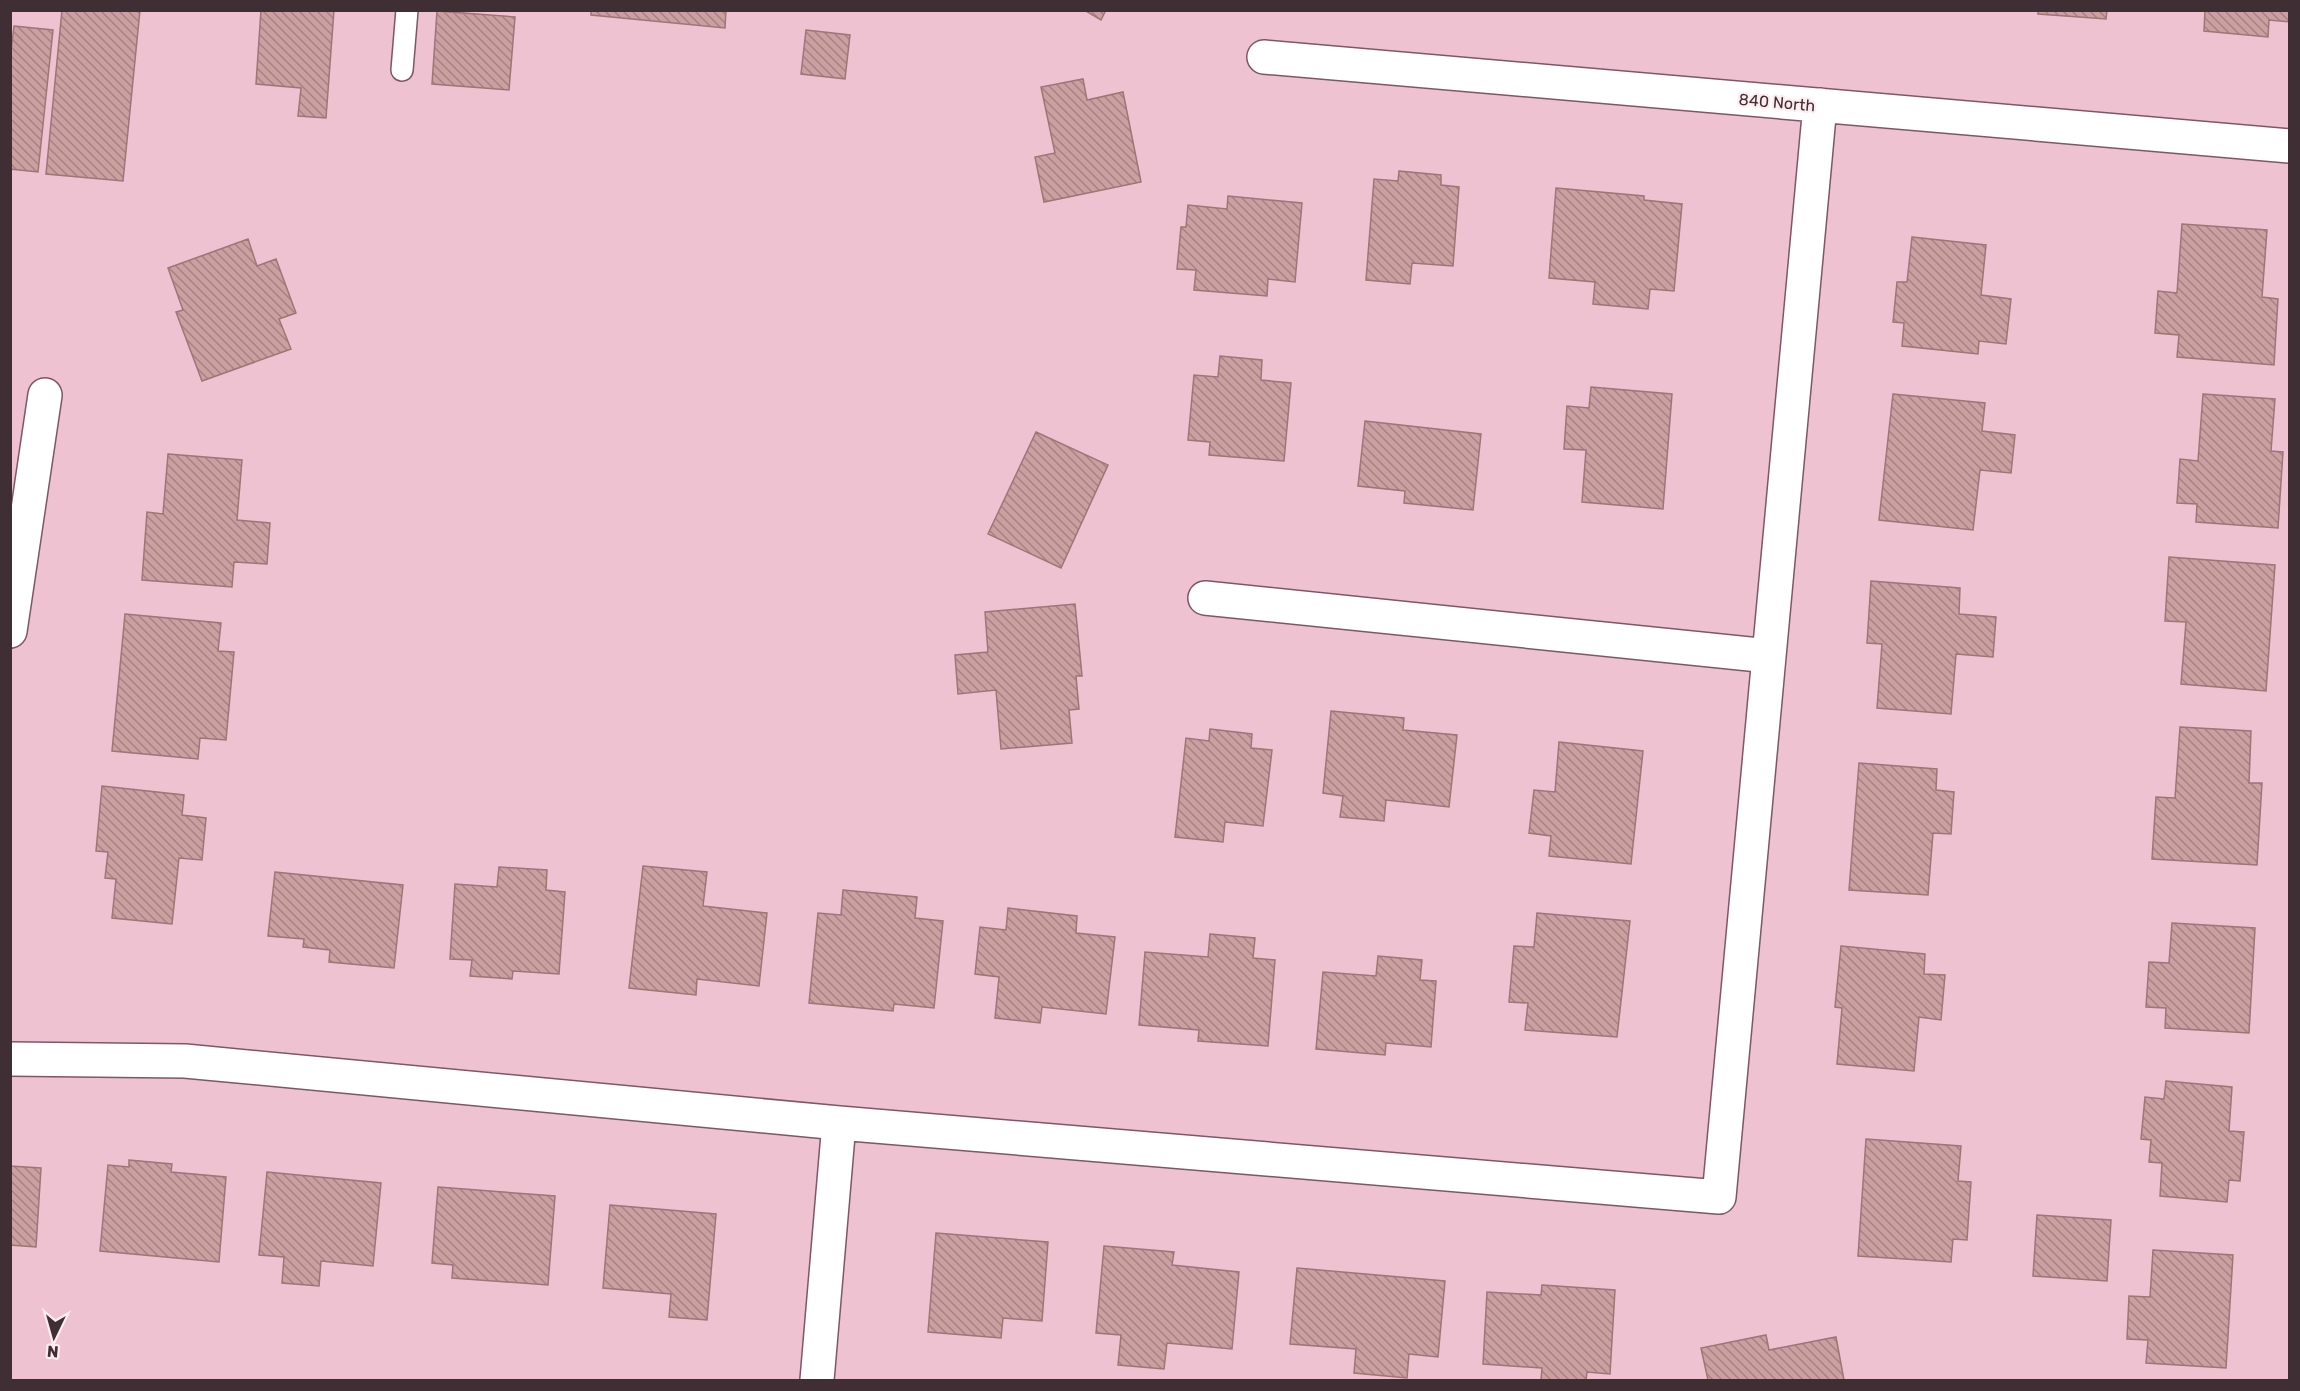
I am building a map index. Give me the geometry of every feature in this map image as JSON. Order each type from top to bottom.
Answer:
[{"type":"street","name":"840 North","points":[[1264,57],[2289,146]]},
{"type":"street","points":[[10,1059],[185,1061],[839,1123],[1719,1197],[1820,105]]},
{"type":"street","points":[[10,631],[45,395]]},
{"type":"street","points":[[1205,598],[1769,656]]},
{"type":"street","points":[[818,1380],[839,1123]]},
{"type":"lane","points":[[402,70],[407,10]]},
{"type":"building","points":[[62,10],[140,10],[123,181],[46,174]]},
{"type":"building","points":[[261,10],[334,10],[326,118],[298,116],[301,88],[256,84]]},
{"type":"building","points":[[591,10],[726,10],[725,28],[591,15]]},
{"type":"building","points":[[1084,10],[1106,10],[1101,20]]},
{"type":"building","points":[[2038,10],[2107,10],[2106,19],[2038,14]]},
{"type":"building","points":[[2205,10],[2290,10],[2290,22],[2269,20],[2268,37],[2204,31]]},
{"type":"building","points":[[437,11],[515,17],[509,90],[432,84]]},
{"type":"building","points":[[14,26],[53,30],[38,172],[10,169],[10,59]]},
{"type":"building","points":[[806,30],[850,35],[845,79],[801,74]]},
{"type":"building","points":[[1083,79],[1087,100],[1123,92],[1141,182],[1044,202],[1035,157],[1055,153],[1041,87]]},
{"type":"building","points":[[1399,171],[1441,175],[1441,185],[1459,187],[1453,266],[1412,263],[1410,284],[1366,280],[1374,179],[1398,181]]},
{"type":"building","points":[[1556,188],[1644,196],[1644,200],[1682,204],[1674,291],[1650,289],[1648,309],[1593,304],[1595,282],[1549,278]]},
{"type":"building","points":[[1228,196],[1302,203],[1295,282],[1268,279],[1267,296],[1194,290],[1196,270],[1177,269],[1181,227],[1186,227],[1188,205],[1227,209]]},
{"type":"building","points":[[2182,224],[2267,230],[2262,297],[2278,299],[2274,365],[2177,357],[2179,335],[2155,333],[2158,291],[2177,293]]},
{"type":"building","points":[[1912,237],[1986,245],[1981,295],[2011,299],[2006,344],[1979,341],[1978,354],[1902,346],[1904,323],[1893,322],[1897,282],[1907,282]]},
{"type":"building","points":[[248,239],[257,266],[276,259],[296,313],[279,319],[291,349],[202,381],[176,312],[183,310],[168,268]]},
{"type":"building","points":[[1220,356],[1262,360],[1261,380],[1291,383],[1284,461],[1209,455],[1210,442],[1188,440],[1194,375],[1218,377]]},
{"type":"building","points":[[1591,387],[1672,394],[1663,509],[1582,502],[1586,450],[1564,449],[1567,406],[1589,408]]},
{"type":"building","points":[[1893,394],[1985,403],[1982,431],[2015,435],[2011,473],[1980,470],[1973,530],[1879,520]]},
{"type":"building","points":[[2203,394],[2275,399],[2271,451],[2283,452],[2278,528],[2196,522],[2197,504],[2177,503],[2180,459],[2198,461]]},
{"type":"building","points":[[1365,421],[1481,434],[1473,510],[1404,503],[1405,491],[1358,486]]},
{"type":"building","points":[[1036,432],[1108,465],[1061,568],[988,534]]},
{"type":"building","points":[[168,454],[242,460],[237,520],[270,523],[267,564],[234,562],[232,587],[142,580],[147,512],[163,514]]},
{"type":"building","points":[[2169,557],[2275,565],[2266,691],[2181,684],[2186,622],[2165,621]]},
{"type":"building","points":[[1871,581],[1960,588],[1959,614],[1996,617],[1993,657],[1956,654],[1951,714],[1877,708],[1882,644],[1867,643]]},
{"type":"building","points":[[1075,604],[1082,676],[1076,676],[1079,709],[1069,710],[1072,743],[1001,749],[996,690],[958,694],[955,655],[988,652],[985,612]]},
{"type":"building","points":[[125,614],[221,623],[218,651],[234,652],[226,740],[200,738],[198,759],[112,751]]},
{"type":"building","points":[[1331,711],[1404,718],[1403,730],[1457,735],[1449,807],[1386,800],[1384,821],[1340,817],[1343,796],[1323,793]]},
{"type":"building","points":[[2180,727],[2251,731],[2249,783],[2262,783],[2257,865],[2152,859],[2156,797],[2175,798]]},
{"type":"building","points":[[1210,729],[1252,734],[1251,748],[1272,750],[1263,826],[1225,822],[1223,842],[1175,837],[1186,738],[1209,741]]},
{"type":"building","points":[[1559,742],[1643,751],[1631,864],[1549,856],[1551,836],[1529,833],[1534,790],[1555,792]]},
{"type":"building","points":[[1859,763],[1937,769],[1936,790],[1954,792],[1951,834],[1933,833],[1928,895],[1849,890]]},
{"type":"building","points":[[102,786],[184,795],[182,815],[206,818],[202,860],[179,858],[172,924],[112,918],[116,879],[105,878],[108,852],[96,851]]},
{"type":"building","points":[[643,866],[707,872],[703,906],[767,913],[759,986],[697,979],[696,995],[629,988]]},
{"type":"building","points":[[499,867],[547,870],[546,890],[565,892],[559,974],[513,971],[512,979],[470,976],[472,960],[450,959],[455,884],[497,887]]},
{"type":"building","points":[[275,872],[403,885],[394,968],[329,962],[330,950],[303,947],[304,939],[268,936]]},
{"type":"building","points":[[843,890],[917,897],[915,918],[943,921],[934,1008],[894,1004],[893,1011],[809,1003],[818,913],[841,915]]},
{"type":"building","points":[[1008,908],[1077,916],[1076,933],[1115,937],[1106,1014],[1042,1007],[1040,1023],[995,1018],[999,977],[975,974],[980,927],[1006,930]]},
{"type":"building","points":[[1537,913],[1630,921],[1617,1037],[1525,1030],[1528,1003],[1509,1002],[1514,946],[1534,947]]},
{"type":"building","points":[[2172,923],[2255,928],[2249,1033],[2165,1028],[2166,1008],[2146,1007],[2149,962],[2169,963]]},
{"type":"building","points":[[1210,934],[1255,938],[1253,958],[1275,960],[1268,1046],[1198,1041],[1199,1030],[1139,1025],[1145,952],[1208,957]]},
{"type":"building","points":[[1841,946],[1925,954],[1924,974],[1945,975],[1941,1020],[1919,1017],[1914,1071],[1837,1064],[1842,1008],[1835,1007]]},
{"type":"building","points":[[1378,956],[1422,960],[1420,980],[1436,981],[1431,1047],[1386,1043],[1385,1055],[1316,1049],[1323,972],[1376,976]]},
{"type":"building","points":[[2166,1081],[2232,1087],[2229,1131],[2244,1132],[2240,1181],[2229,1180],[2227,1202],[2160,1196],[2162,1163],[2149,1162],[2151,1140],[2141,1139],[2145,1097],[2164,1099]]},
{"type":"building","points":[[1866,1139],[1961,1146],[1958,1181],[1971,1182],[1967,1240],[1953,1239],[1951,1262],[1858,1256]]},
{"type":"building","points":[[129,1160],[172,1164],[171,1172],[226,1177],[219,1262],[100,1251],[108,1165],[129,1167]]},
{"type":"building","points":[[10,1166],[41,1168],[36,1247],[10,1245]]},
{"type":"building","points":[[267,1172],[381,1183],[373,1266],[321,1261],[319,1286],[282,1283],[284,1257],[259,1255]]},
{"type":"building","points":[[438,1187],[555,1196],[548,1285],[452,1278],[453,1265],[432,1263]]},
{"type":"building","points":[[610,1205],[716,1214],[707,1320],[669,1317],[671,1294],[603,1288]]},
{"type":"building","points":[[2037,1215],[2111,1220],[2107,1281],[2033,1276]]},
{"type":"building","points":[[936,1233],[1048,1242],[1042,1321],[1003,1318],[1001,1338],[928,1332]]},
{"type":"building","points":[[1104,1246],[1174,1252],[1172,1265],[1239,1272],[1232,1349],[1167,1343],[1164,1369],[1118,1365],[1121,1335],[1096,1333]]},
{"type":"building","points":[[2153,1250],[2233,1255],[2226,1368],[2146,1363],[2148,1340],[2127,1339],[2129,1296],[2150,1297]]},
{"type":"building","points":[[1297,1268],[1445,1281],[1438,1357],[1409,1354],[1407,1378],[1354,1373],[1356,1349],[1290,1344]]},
{"type":"building","points":[[1542,1285],[1615,1290],[1610,1374],[1587,1372],[1586,1380],[1541,1380],[1542,1368],[1483,1364],[1487,1292],[1541,1295]]},
{"type":"building","points":[[1766,1335],[1769,1350],[1836,1337],[1844,1380],[1708,1380],[1701,1348]]}]
